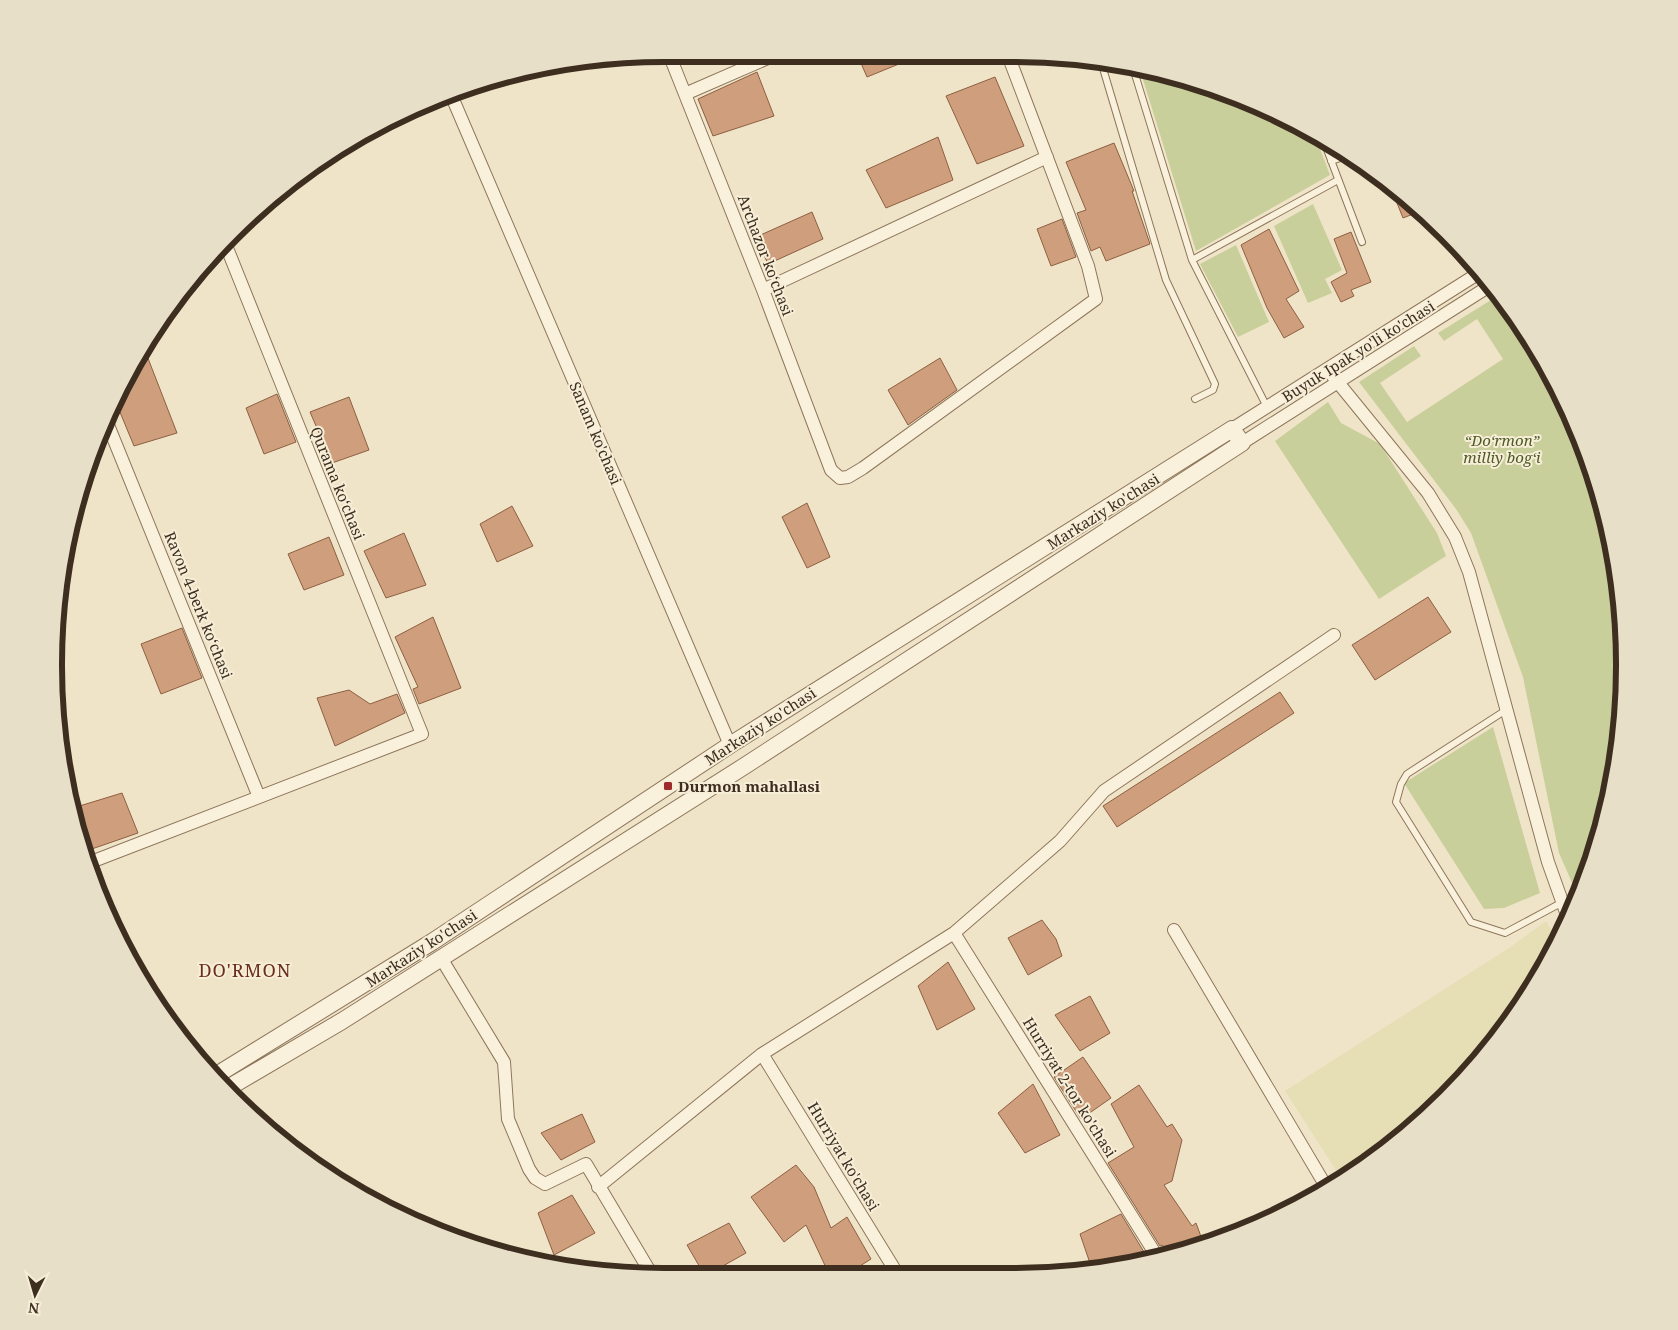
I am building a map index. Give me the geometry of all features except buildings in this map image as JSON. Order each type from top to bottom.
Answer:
[{"type":"street","name":"Archazor ko‘chasi","points":[[672,62],[762,290],[830,470],[840,478],[848,477],[863,468],[1096,299],[1088,266],[1047,157]]},
{"type":"street","points":[[685,94],[759,62]]},
{"type":"street","points":[[762,290],[1047,157],[1011,62]]},
{"type":"street","name":"Sanam ko'chasi","points":[[454,101],[730,744],[743,767]]},
{"type":"street","name":"Qurama koʻchasi","points":[[228,251],[422,734],[259,797]]},
{"type":"street","name":"Buyuk Ipak yo'li ko'chasi","points":[[1232,429],[1473,277]]},
{"type":"street","name":"Buyuk Ipak yo'li ko'chasi","points":[[1242,443],[1484,290]]},
{"type":"street","points":[[1327,369],[1428,493],[1455,537],[1470,572],[1564,909]]},
{"type":"street","points":[[1232,429],[1242,443]]},
{"type":"street","name":"Markaziy ko'chasi","points":[[221,1072],[432,942],[730,744],[1232,429]]},
{"type":"street","name":"Ravon 4-berk koʻchasi","points":[[110,430],[259,797]]},
{"type":"street","name":"Markaziy ko'chasi","points":[[233,1085],[342,1021],[743,767],[1242,443]]},
{"type":"street","points":[[598,1186],[762,1054],[954,933],[1060,841],[1104,791],[1334,635]]},
{"type":"street","points":[[893,642],[905,662]]},
{"type":"street","points":[[95,861],[259,797]]},
{"type":"street","points":[[1174,930],[1323,1181]]},
{"type":"street","name":"Hurriyat 2-tor ko'chasi","points":[[954,933],[1153,1251]]},
{"type":"street","points":[[432,942],[504,1062],[508,1119],[535,1178],[545,1184],[586,1164],[647,1267]]},
{"type":"street","name":"Hurriyat ko'chasi","points":[[762,1054],[893,1268]]},
{"type":"lane","points":[[1103,70],[1166,280],[1215,384],[1213,390],[1195,399]]},
{"type":"lane","points":[[1135,75],[1192,260],[1267,407]]},
{"type":"lane","points":[[1327,151],[1362,242]]},
{"type":"lane","points":[[1331,161],[1339,158]]},
{"type":"lane","points":[[1192,260],[1338,180]]},
{"type":"lane","points":[[1508,709],[1407,774],[1401,784],[1396,802],[1470,922],[1505,933],[1561,903]]},
{"type":"shaded area","points":[[1546,921],[1553,932],[1535,966],[1514,1000],[1466,1062],[1410,1118],[1380,1143],[1337,1173],[1285,1091],[1509,948]]},
{"type":"green space","points":[[1142,77],[1207,94],[1244,108],[1314,143],[1319,146],[1330,175],[1196,251]]},
{"type":"green space","points":[[1313,204],[1342,270],[1325,279],[1332,293],[1308,303],[1274,226]]},
{"type":"green space","points":[[1236,245],[1269,322],[1238,337],[1200,264]]},
{"type":"green space","name":"“Do‘rmon” milliy bog‘i","points":[[1492,299],[1535,364],[1553,399],[1570,434],[1584,471],[1595,509],[1604,547],[1614,626],[1616,665],[1614,704],[1604,783],[1584,859],[1574,886],[1559,853],[1523,677],[1471,533],[1456,509],[1359,382],[1414,346],[1421,356],[1380,383],[1407,422],[1503,359],[1477,319],[1444,341],[1438,333]]},
{"type":"green space","points":[[1328,402],[1341,423],[1380,444],[1437,533],[1446,556],[1379,599],[1275,441]]},
{"type":"green space","points":[[1493,727],[1540,893],[1504,908],[1484,909],[1404,783]]},
{"type":"place","name":"Durmon mahallasi","points":[[668,786]]},
{"type":"district","name":"DO'RMON","points":[[245,970]]}]
